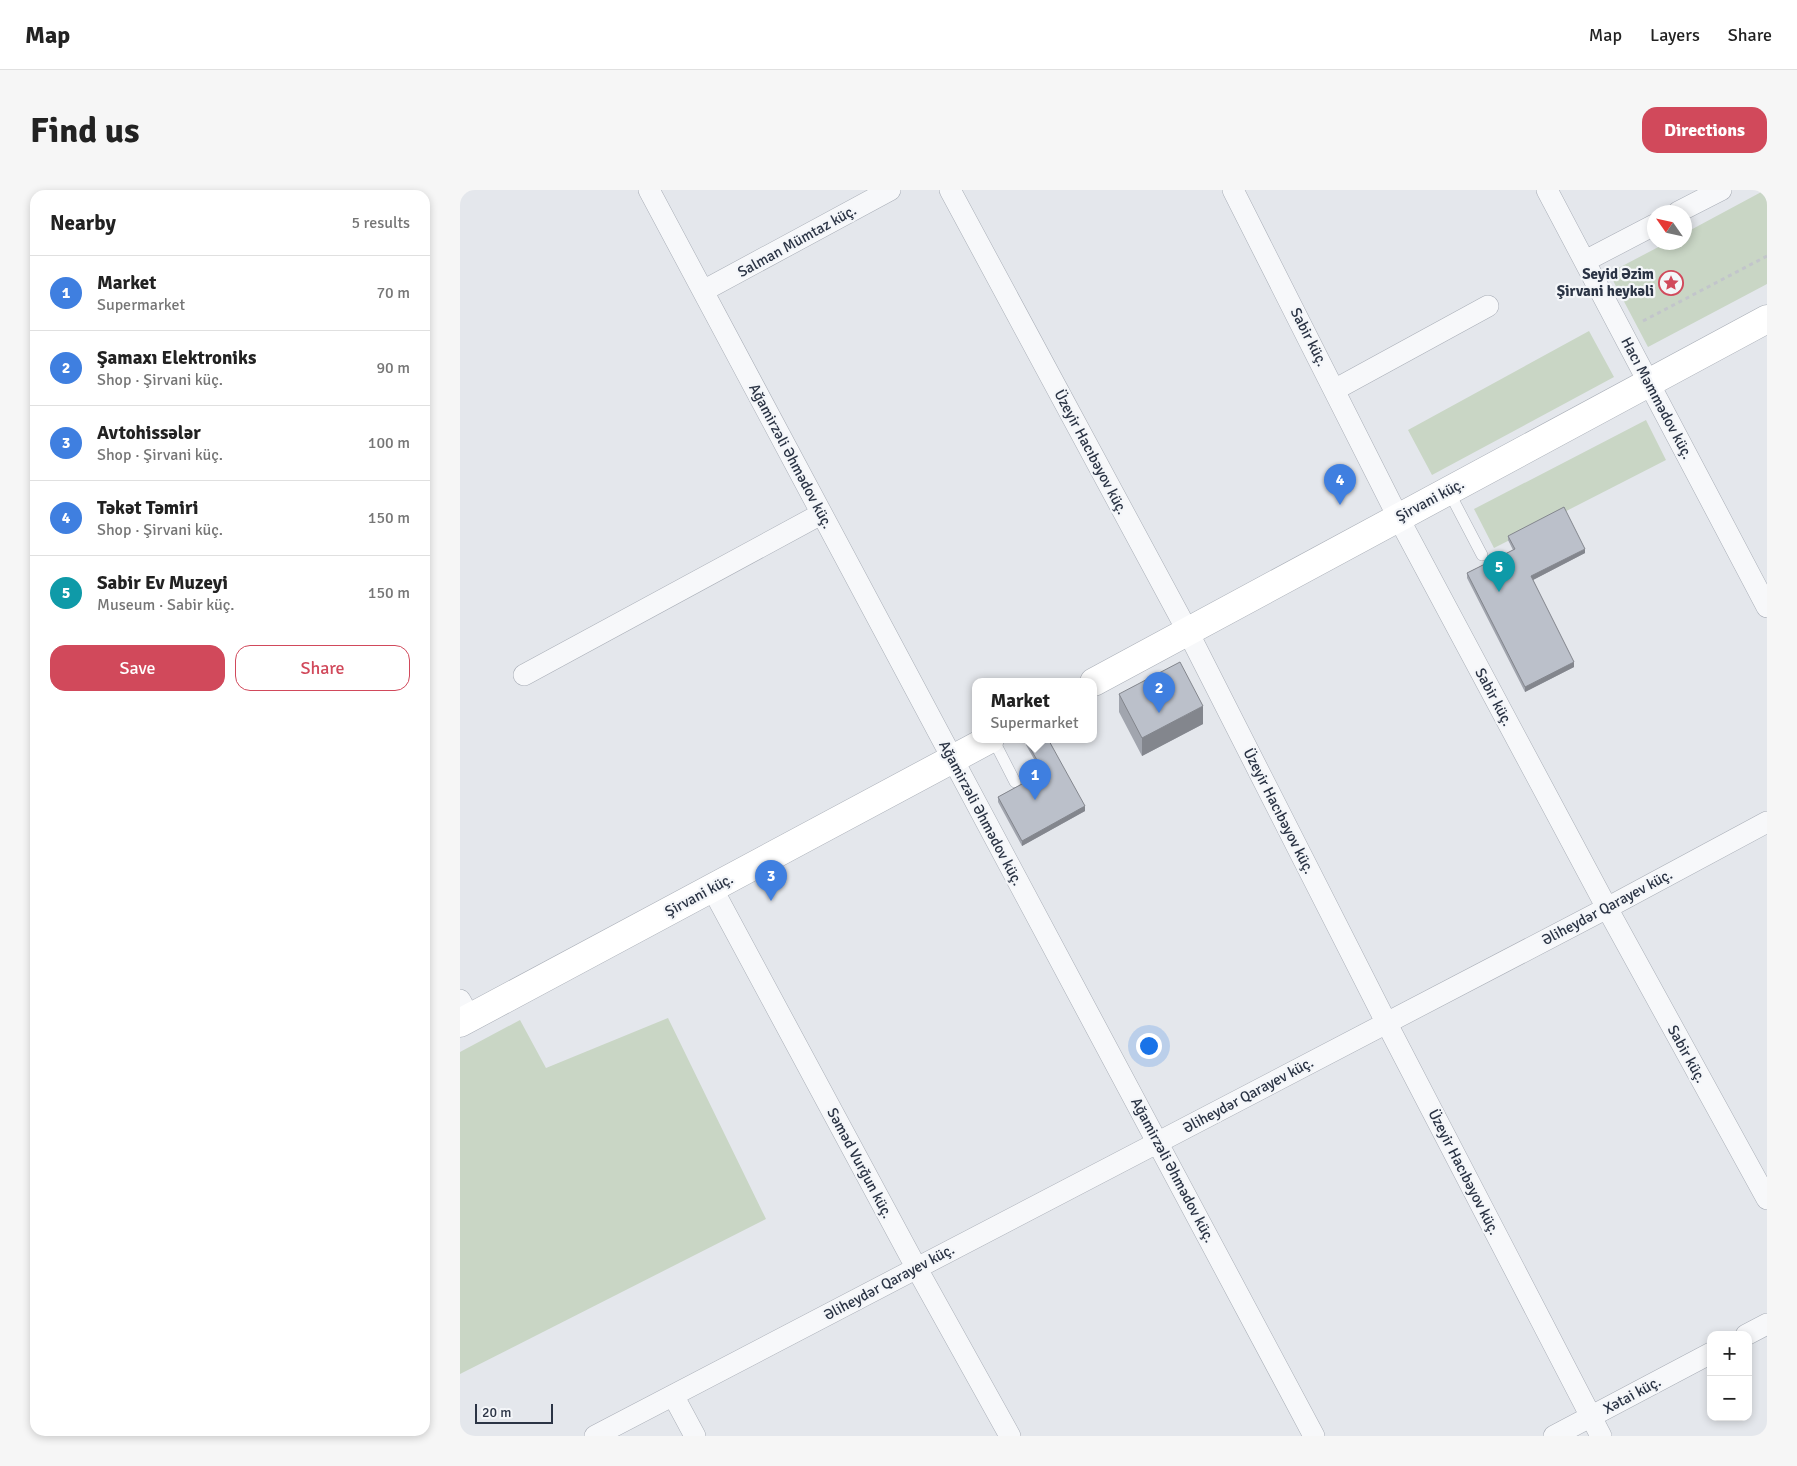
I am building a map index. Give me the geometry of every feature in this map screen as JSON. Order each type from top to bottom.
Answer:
[{"type":"main road","name":"Şirvani küç.","points":[[1097,680],[1187,630],[1767,319]]},
{"type":"main road","name":"Şirvani küç.","points":[[463,1014],[712,888],[984,743]]},
{"type":"street","name":"Ağamirzəli Əhmədov küç.","points":[[649,190],[1314,1436]]},
{"type":"street","name":"Salman Mümtaz küç.","points":[[703,292],[890,190]]},
{"type":"street","name":"Üzeyir Hacıbəyov küç.","points":[[950,190],[1187,630],[1386,1022],[1601,1436]]},
{"type":"street","name":"Sabir küç.","points":[[1233,190],[1336,389],[1398,517],[1607,908],[1767,1199]]},
{"type":"street","name":"Hacı Məmmədov küç.","points":[[1547,190],[1767,607]]},
{"type":"street","points":[[1692,205],[1721,190]]},
{"type":"street","points":[[1585,261],[1647,229]]},
{"type":"street","points":[[1336,389],[1488,306]]},
{"type":"street","points":[[524,675],[821,514]]},
{"type":"street","name":"Əliheydər Qarayev küç.","points":[[595,1436],[674,1397],[916,1267],[1607,908],[1767,822]]},
{"type":"street","name":"Səməd Vurğun küç.","points":[[712,888],[916,1267],[1010,1436]]},
{"type":"street","points":[[1752,1332],[1767,1324]]},
{"type":"street","name":"Xətai küç.","points":[[1554,1436],[1707,1355]]},
{"type":"street","points":[[674,1397],[695,1436]]},
{"type":"lane","points":[[1448,490],[1482,555]]},
{"type":"lane","points":[[994,743],[1016,782]]},
{"type":"path","points":[[1636,325],[1767,256]]},
{"type":"green space","points":[[1767,190],[1767,284],[1648,347],[1609,273],[1653,250],[1692,250],[1692,229]]},
{"type":"green space","points":[[1589,331],[1614,377],[1432,475],[1408,430]]},
{"type":"green space","points":[[1646,420],[1666,460],[1494,548],[1474,509]]},
{"type":"green space","points":[[668,1018],[766,1219],[460,1374],[460,1052],[520,1020],[546,1068]]},
{"type":"building","points":[[1564,507],[1585,549],[1531,576],[1574,662],[1525,687],[1467,573],[1515,549],[1508,536]]},
{"type":"building","points":[[1180,662],[1203,706],[1142,738],[1119,694]]},
{"type":"building","points":[[1027,743],[1050,743],[1085,806],[1022,841],[998,797],[1044,772]]},
{"type":"place","name":"Seyid Əzim Şirvani heykəli","points":[[1671,283]]},
{"type":"place","name":"Təkət Təmiri","points":[[1340,505]]},
{"type":"place","name":"Sabir Ev Muzeyi","points":[[1499,592]]},
{"type":"place","name":"Şamaxı Elektroniks","points":[[1159,713]]},
{"type":"place","name":"Market","points":[[1035,800]]},
{"type":"place","name":"Avtohissələr","points":[[771,901]]}]
